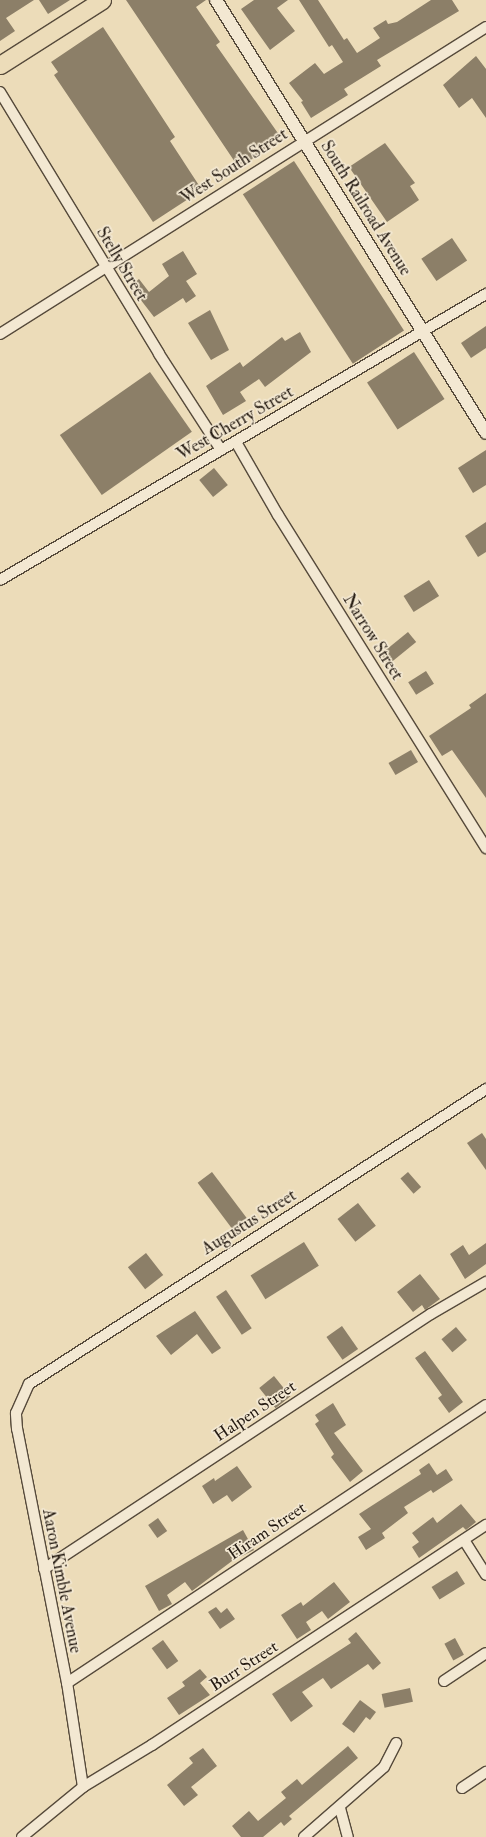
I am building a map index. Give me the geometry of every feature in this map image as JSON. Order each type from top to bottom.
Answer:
[{"type":"highway","points":[[0,65],[102,0]]},
{"type":"street","name":"South Railroad Avenue","points":[[216,0],[486,434]]},
{"type":"street","name":"West South Street","points":[[0,334],[106,268],[304,140],[486,27]]},
{"type":"street","name":"Stelly Street","points":[[0,92],[106,268],[221,450]]},
{"type":"street","name":"West Cherry Street","points":[[0,580],[423,333],[486,294]]},
{"type":"street","name":"Narrow Street","points":[[236,442],[278,515],[486,848]]},
{"type":"street","name":"Augustus Street","points":[[29,1384],[486,1089]]},
{"type":"street","name":"Halpen Street","points":[[44,1569],[431,1314],[486,1282]]},
{"type":"street","name":"Aaron Kimble Avenue","points":[[29,1384],[16,1413],[17,1429],[67,1683],[83,1787]]},
{"type":"street","name":"Hiram Street","points":[[67,1683],[486,1405]]},
{"type":"street","name":"Burr Street","points":[[22,1837],[83,1787],[152,1745],[486,1525]]},
{"type":"street","points":[[464,1540],[486,1575]]},
{"type":"street","points":[[444,1681],[486,1653]]},
{"type":"street","points":[[304,1837],[340,1808],[384,1768],[396,1743]]},
{"type":"street","points":[[462,1788],[486,1772]]},
{"type":"street","points":[[340,1808],[348,1837]]},
{"type":"building","points":[[0,0],[34,0],[6,18],[15,31],[0,41]]},
{"type":"building","points":[[39,0],[70,0],[48,14]]},
{"type":"building","points":[[126,0],[206,0],[196,7],[220,42],[216,45],[282,139],[239,168]]},
{"type":"building","points":[[254,0],[288,0],[277,8],[295,31],[270,50],[241,9]]},
{"type":"building","points":[[299,0],[318,0],[344,40],[347,38],[357,53],[380,38],[373,28],[386,20],[388,24],[397,22],[431,0],[452,0],[459,11],[377,60],[381,66],[344,89],[348,95],[311,118],[301,102],[303,101],[289,83],[315,63],[324,74],[343,62],[332,45],[329,47]]},
{"type":"building","points":[[103,27],[175,137],[170,141],[202,190],[153,222],[54,75],[58,72],[51,62]]},
{"type":"building","points":[[476,56],[486,69],[486,118],[472,98],[459,108],[443,85]]},
{"type":"building","points":[[385,143],[415,183],[410,186],[419,200],[387,222],[349,167]]},
{"type":"building","points":[[294,161],[404,330],[353,364],[243,194]]},
{"type":"building","points":[[452,238],[467,260],[436,281],[421,259]]},
{"type":"building","points":[[183,251],[197,274],[186,281],[196,296],[186,303],[183,298],[154,317],[130,286],[139,279],[149,292],[169,276],[162,264]]},
{"type":"building","points":[[210,310],[229,350],[211,360],[188,323]]},
{"type":"building","points":[[486,326],[486,348],[471,358],[461,343]]},
{"type":"building","points":[[300,332],[311,352],[265,387],[259,379],[240,392],[246,401],[223,415],[206,386],[240,362],[243,367],[282,337],[285,341]]},
{"type":"building","points":[[414,352],[444,399],[398,429],[367,382]]},
{"type":"building","points":[[150,372],[192,432],[102,495],[60,435]]},
{"type":"building","points":[[486,450],[486,485],[473,493],[458,468]]},
{"type":"building","points":[[214,468],[228,485],[213,497],[199,480]]},
{"type":"building","points":[[486,522],[486,552],[478,557],[465,536]]},
{"type":"building","points":[[429,580],[439,596],[414,612],[404,596]]},
{"type":"building","points":[[408,632],[416,642],[388,665],[380,655]]},
{"type":"building","points":[[426,671],[434,684],[416,695],[408,682]]},
{"type":"building","points":[[486,693],[486,798],[452,750],[442,756],[429,736],[471,708],[469,705]]},
{"type":"building","points":[[411,750],[418,762],[395,775],[388,763]]},
{"type":"building","points":[[482,1133],[486,1139],[486,1170],[467,1143]]},
{"type":"building","points":[[212,1172],[247,1218],[233,1229],[198,1183]]},
{"type":"building","points":[[408,1172],[421,1187],[414,1194],[400,1179]]},
{"type":"building","points":[[358,1203],[376,1226],[355,1242],[338,1219]]},
{"type":"building","points":[[304,1242],[319,1266],[265,1299],[251,1275]]},
{"type":"building","points":[[486,1243],[486,1264],[465,1279],[450,1254],[463,1245],[469,1255]]},
{"type":"building","points":[[146,1253],[163,1275],[145,1289],[128,1267]]},
{"type":"building","points":[[420,1274],[440,1299],[425,1310],[422,1305],[413,1312],[397,1292]]},
{"type":"building","points":[[226,1290],[252,1328],[242,1335],[216,1297]]},
{"type":"building","points":[[195,1311],[221,1348],[212,1354],[197,1334],[171,1355],[156,1336]]},
{"type":"building","points":[[342,1326],[358,1349],[342,1360],[326,1337]]},
{"type":"building","points":[[456,1327],[467,1340],[452,1352],[441,1339]]},
{"type":"building","points":[[425,1351],[463,1402],[449,1413],[438,1398],[442,1395],[415,1358]]},
{"type":"building","points":[[274,1376],[290,1396],[276,1408],[259,1388]]},
{"type":"building","points":[[333,1403],[346,1425],[334,1433],[363,1471],[350,1482],[331,1457],[334,1454],[315,1424],[319,1421],[315,1415]]},
{"type":"building","points":[[429,1463],[437,1475],[446,1469],[453,1480],[433,1493],[431,1490],[404,1507],[408,1513],[382,1533],[385,1538],[366,1550],[358,1537],[371,1529],[359,1514],[421,1474],[419,1470]]},
{"type":"building","points":[[237,1466],[252,1487],[232,1502],[227,1495],[213,1504],[202,1486],[214,1478],[215,1481]]},
{"type":"building","points":[[461,1504],[476,1522],[466,1530],[463,1527],[419,1558],[412,1547],[419,1542],[412,1533],[433,1517],[437,1523]]},
{"type":"building","points":[[158,1518],[167,1531],[157,1538],[148,1525]]},
{"type":"building","points":[[243,1530],[254,1550],[232,1561],[192,1591],[185,1582],[167,1595],[172,1604],[159,1611],[145,1586]]},
{"type":"building","points":[[457,1571],[465,1584],[440,1600],[432,1587]]},
{"type":"building","points":[[334,1582],[350,1602],[328,1619],[322,1611],[306,1622],[311,1630],[297,1639],[281,1615],[301,1602],[303,1606]]},
{"type":"building","points":[[216,1607],[221,1613],[227,1608],[235,1619],[220,1629],[208,1612]]},
{"type":"building","points":[[356,1632],[381,1663],[373,1670],[368,1664],[331,1689],[323,1678],[302,1692],[313,1706],[291,1722],[272,1694],[351,1643],[348,1639]]},
{"type":"building","points":[[455,1638],[464,1655],[453,1660],[444,1644]]},
{"type":"building","points":[[163,1640],[178,1661],[167,1669],[152,1648]]},
{"type":"building","points":[[200,1669],[207,1677],[200,1683],[210,1695],[179,1715],[167,1698],[185,1686],[182,1682]]},
{"type":"building","points":[[410,1688],[413,1702],[385,1708],[382,1694]]},
{"type":"building","points":[[360,1700],[376,1712],[370,1720],[366,1717],[354,1733],[342,1724]]},
{"type":"building","points":[[348,1746],[358,1758],[289,1816],[292,1819],[284,1826],[281,1822],[263,1837],[241,1837],[232,1826],[249,1811],[258,1821],[286,1798],[281,1792],[297,1779],[302,1785]]},
{"type":"building","points":[[203,1748],[217,1766],[191,1787],[198,1795],[184,1806],[167,1785],[193,1763],[189,1758]]}]
